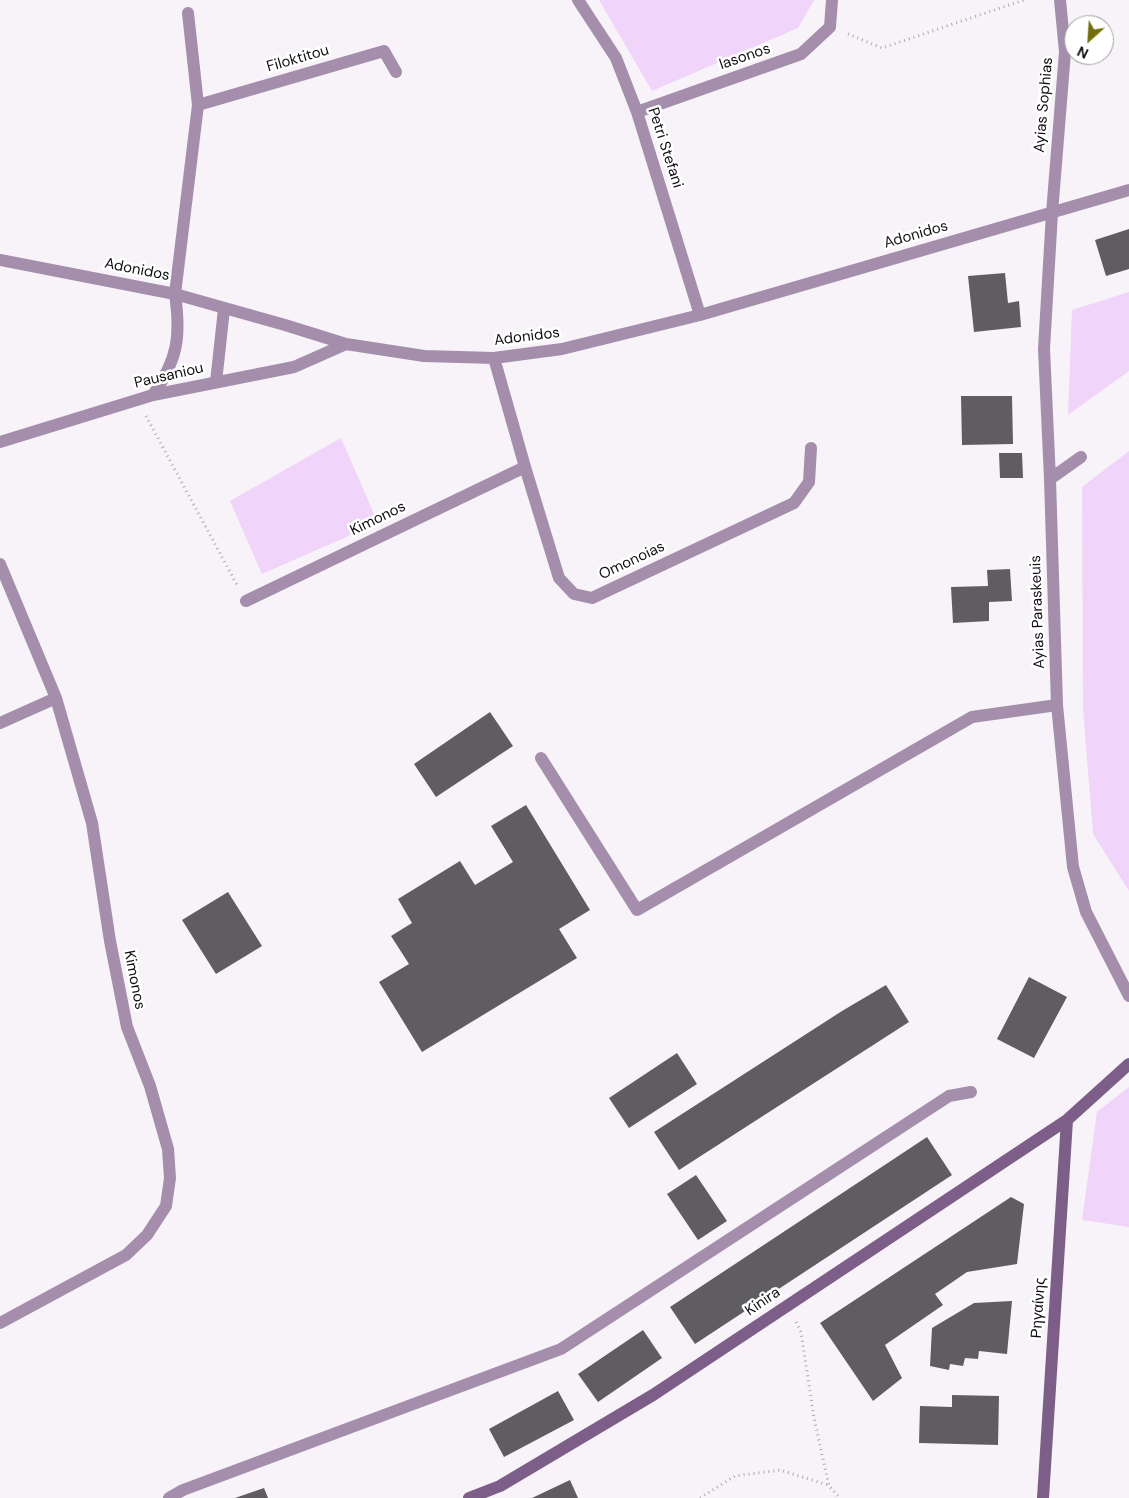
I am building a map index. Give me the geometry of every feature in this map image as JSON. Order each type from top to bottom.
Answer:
[{"type":"main road","name":"Kinira","points":[[469,1498],[500,1486],[653,1395],[1067,1120],[1129,1064]]},
{"type":"main road","name":"Ρηγαίνης","points":[[1043,1498],[1067,1120]]},
{"type":"street","name":"Petri Stefani","points":[[578,0],[616,58],[636,112],[700,315]]},
{"type":"street","points":[[830,27],[832,0]]},
{"type":"street","name":"Ayias Sophias","points":[[1052,214],[1065,52],[1060,0]]},
{"type":"street","points":[[153,395],[165,378],[172,362],[178,337],[179,320],[175,294],[198,105],[188,13]]},
{"type":"street","name":"Iasonos","points":[[636,112],[801,54],[830,27]]},
{"type":"street","name":"Filoktitou","points":[[198,105],[384,52],[396,72]]},
{"type":"street","name":"Adonidos","points":[[0,260],[175,294],[346,344],[424,356],[494,358],[562,349],[700,315],[1052,214],[1129,190]]},
{"type":"street","name":"Ayias Paraskeuis","points":[[1052,214],[1044,349],[1057,704],[1073,867],[1086,912],[1129,996]]},
{"type":"street","points":[[216,382],[224,309]]},
{"type":"street","name":"Pausaniou","points":[[0,442],[137,399],[294,366],[346,344]]},
{"type":"street","name":"Omonoias","points":[[494,358],[524,467],[559,578],[574,594],[592,598],[794,502],[809,482],[811,448]]},
{"type":"street","points":[[1050,479],[1081,457]]},
{"type":"street","name":"Kimonos","points":[[246,601],[524,467]]},
{"type":"street","name":"Kimonos","points":[[0,564],[56,698],[92,823],[110,941],[126,1027],[150,1086],[168,1148],[170,1178],[166,1206],[147,1235],[126,1255],[0,1323]]},
{"type":"street","points":[[0,723],[56,698]]},
{"type":"street","points":[[541,758],[637,910],[972,717],[1057,704]]},
{"type":"street","points":[[169,1498],[183,1490],[561,1349],[949,1096],[971,1092]]},
{"type":"path","points":[[830,27],[882,48],[1024,0]]},
{"type":"path","points":[[137,399],[246,601]]},
{"type":"path","points":[[787,1306],[801,1332],[814,1418],[829,1486]]},
{"type":"path","points":[[700,1498],[735,1476],[780,1470],[829,1486],[840,1498]]},
{"type":"shaded area","points":[[599,0],[814,0],[798,28],[652,91]]},
{"type":"shaded area","points":[[1129,292],[1129,371],[1068,415],[1072,310]]},
{"type":"shaded area","points":[[341,438],[378,523],[262,574],[230,501]]},
{"type":"shaded area","points":[[1129,451],[1129,891],[1093,834],[1083,709],[1082,487]]},
{"type":"shaded area","points":[[1129,1087],[1129,1227],[1082,1220],[1097,1112]]},
{"type":"building","points":[[1129,229],[1129,269],[1106,276],[1095,240]]},
{"type":"building","points":[[1005,273],[1008,303],[1019,301],[1021,327],[974,332],[968,276]]},
{"type":"building","points":[[961,396],[1012,396],[1013,444],[962,445]]},
{"type":"building","points":[[999,453],[1022,453],[1023,478],[1000,478]]},
{"type":"building","points":[[1010,569],[1012,601],[989,602],[989,621],[953,623],[951,587],[988,586],[987,570]]},
{"type":"building","points":[[490,712],[513,746],[436,797],[414,764]]},
{"type":"building","points":[[526,805],[590,910],[559,929],[577,958],[422,1052],[379,982],[409,964],[391,936],[412,923],[398,899],[460,861],[475,885],[513,862],[491,826]]},
{"type":"building","points":[[228,892],[262,946],[216,974],[182,920]]},
{"type":"building","points":[[1029,977],[1067,997],[1034,1058],[997,1039]]},
{"type":"building","points":[[886,985],[909,1022],[679,1170],[654,1132],[842,1011]]},
{"type":"building","points":[[677,1053],[697,1084],[629,1128],[609,1098]]},
{"type":"building","points":[[927,1137],[952,1175],[695,1344],[670,1307]]},
{"type":"building","points":[[696,1175],[727,1221],[698,1240],[667,1194]]},
{"type":"building","points":[[1011,1197],[1024,1204],[1017,1264],[967,1272],[935,1294],[943,1305],[885,1345],[902,1378],[873,1401],[820,1323]]},
{"type":"building","points":[[1012,1301],[1007,1354],[979,1351],[978,1359],[965,1358],[963,1366],[950,1364],[949,1370],[930,1366],[932,1328],[974,1303]]},
{"type":"building","points":[[643,1330],[662,1358],[598,1402],[578,1374]]},
{"type":"building","points":[[558,1391],[574,1420],[504,1457],[489,1429]]},
{"type":"building","points":[[952,1395],[999,1396],[998,1445],[919,1443],[920,1406],[952,1407]]},
{"type":"building","points":[[570,1480],[578,1498],[532,1498]]},
{"type":"building","points":[[264,1488],[268,1498],[235,1498]]}]
